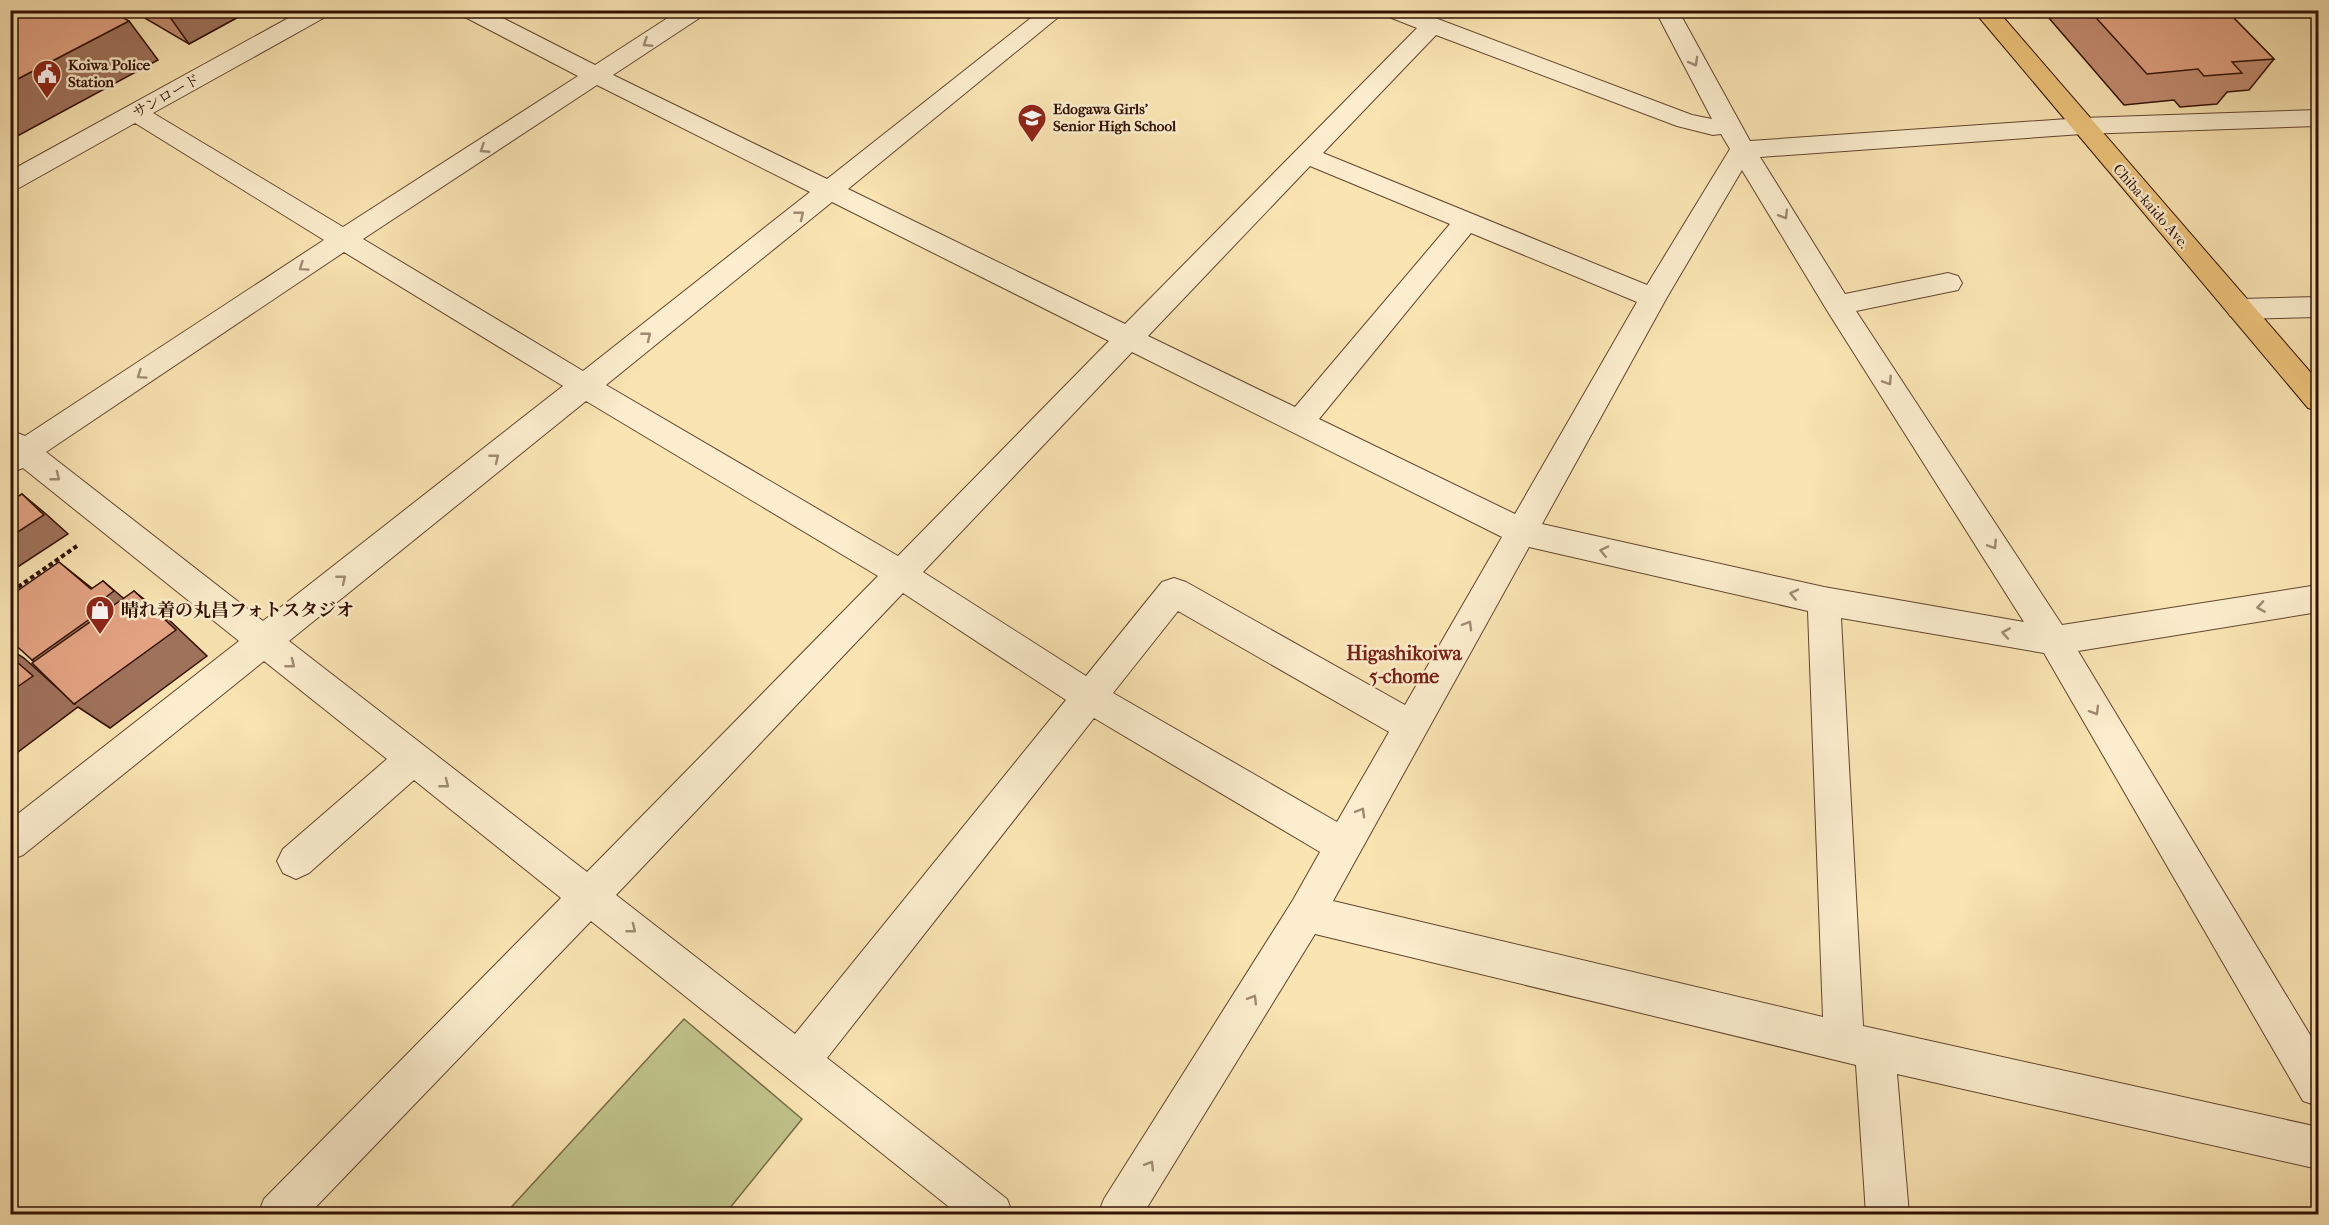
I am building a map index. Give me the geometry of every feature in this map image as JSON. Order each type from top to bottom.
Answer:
[{"type":"highway","name":"Chiba-kaido Ave.","points":[[1984,10],[2319,400]]},
{"type":"street","name":"サンロード","points":[[10,182],[321,10]]},
{"type":"street","points":[[469,10],[597,76],[1521,532],[1824,601],[2054,641],[2319,598]]},
{"type":"street","points":[[696,10],[15,451],[112,522],[992,1215]]},
{"type":"street","points":[[10,843],[1056,10]]},
{"type":"street","points":[[1392,10],[1686,121],[1734,142],[2319,118]]},
{"type":"street","points":[[1666,10],[1734,142],[2054,641],[2319,1086]]},
{"type":"street","points":[[279,1215],[591,897],[1128,337],[1433,25]]},
{"type":"street","points":[[135,113],[585,386],[901,574],[1091,698],[1342,845]]},
{"type":"street","points":[[1119,1215],[1306,913],[1342,845],[1653,298],[1734,142]]},
{"type":"street","points":[[1306,155],[1653,298]]},
{"type":"street","points":[[1300,422],[1467,221]]},
{"type":"street","points":[[1838,305],[1948,283]]},
{"type":"street","points":[[2240,309],[2319,307]]},
{"type":"street","points":[[799,1061],[1174,592],[1410,726]]},
{"type":"street","points":[[1824,601],[1859,1046],[1887,1215]]},
{"type":"street","points":[[296,861],[413,759]]},
{"type":"street","points":[[1306,913],[1859,1046],[2319,1148]]},
{"type":"path","points":[[18,587],[112,522]]},
{"type":"green space","points":[[684,1019],[802,1119],[725,1214],[505,1214]]},
{"type":"building","points":[[10,10],[110,10],[129,21],[10,83]]},
{"type":"building","points":[[2089,10],[2226,10],[2274,59],[2232,62],[2242,73],[2204,76],[2198,69],[2147,74]]},
{"type":"building","points":[[22,494],[44,515],[10,537],[10,501]]},
{"type":"building","points":[[59,562],[91,589],[103,581],[114,591],[102,600],[108,606],[32,660],[10,640],[10,596]]},
{"type":"building","points":[[134,591],[176,630],[74,704],[32,663]]},
{"type":"building","points":[[10,656],[33,676],[10,692]]},
{"type":"place","name":"Koiwa Police Station","points":[[47,100]]},
{"type":"place","name":"Edogawa Girls' Senior High School","points":[[1032,144]]},
{"type":"place","name":"晴れ着の丸昌フォトスタジオ","points":[[100,636]]},
{"type":"district","name":"Higashikoiwa 5-chome","points":[[1404,664]]}]
